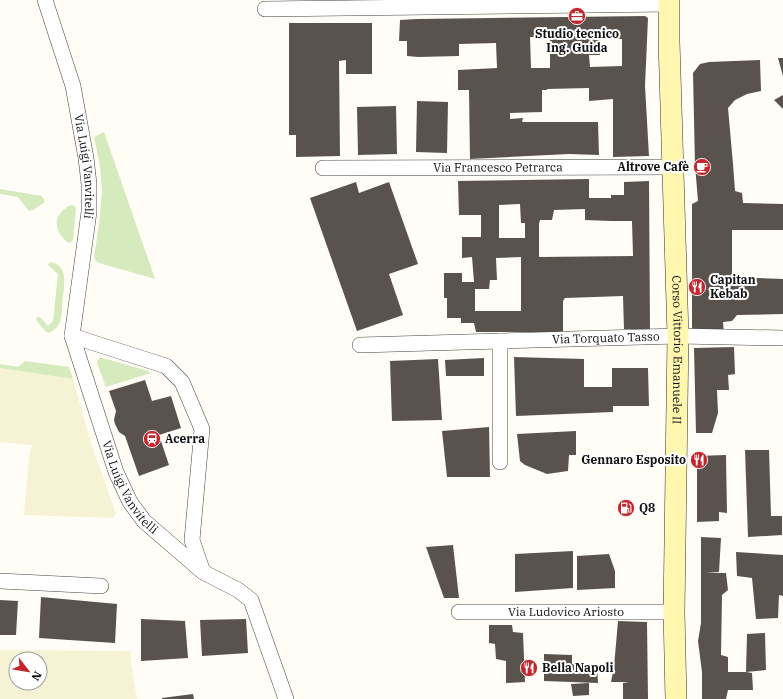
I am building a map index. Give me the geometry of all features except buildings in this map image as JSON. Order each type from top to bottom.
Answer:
[{"type":"main road","name":"Corso Vittorio Emanuele II","points":[[669,2],[678,336],[674,612],[676,699]]},
{"type":"street","name":"Via Luigi Vanvitelli","points":[[45,0],[73,86],[86,158],[89,184],[88,212],[72,336],[116,472],[130,502],[144,521],[203,572],[238,590],[251,600],[286,699]]},
{"type":"street","points":[[265,9],[669,2]]},
{"type":"street","name":"Via Francesco Petrarca","points":[[323,168],[673,167]]},
{"type":"street","points":[[72,336],[166,366],[182,382],[202,429],[192,540],[203,572]]},
{"type":"street","name":"Via Torquato Tasso","points":[[360,344],[678,336],[783,338]]},
{"type":"street","points":[[500,341],[500,462]]},
{"type":"street","points":[[0,581],[101,586]]},
{"type":"street","name":"Via Ludovico Ariosto","points":[[459,612],[674,612]]},
{"type":"shaded area","points":[[0,368],[73,379],[91,443],[116,514],[113,518],[24,515],[29,456],[32,445],[0,442]]},
{"type":"shaded area","points":[[0,650],[131,651],[131,663],[137,699],[0,699]]},
{"type":"green space","points":[[104,132],[155,279],[99,263],[94,257],[102,191],[100,167],[94,137]]},
{"type":"green space","points":[[0,189],[42,196],[45,202],[29,211],[18,197],[0,194]]},
{"type":"green space","points":[[70,205],[75,206],[76,209],[73,240],[69,243],[60,234],[57,222],[64,209]]},
{"type":"green space","points":[[50,262],[61,268],[64,278],[64,285],[62,315],[60,322],[55,329],[49,333],[45,331],[36,319],[40,317],[48,326],[53,321],[58,274],[48,265]]},
{"type":"green space","points":[[100,358],[151,373],[106,387],[97,363]]},
{"type":"green space","points":[[25,361],[69,367],[73,379],[0,368],[0,364],[18,367]]},
{"type":"place","name":"Studio tecnico Ing. Guida","points":[[577,16]]},
{"type":"place","name":"Altrove Cafè","points":[[702,167]]},
{"type":"place","name":"Capitan Kebab","points":[[697,287]]},
{"type":"place","name":"Acerra","points":[[152,439]]},
{"type":"place","name":"Gennaro Esposito","points":[[699,460]]},
{"type":"place","name":"Q8","points":[[626,508]]},
{"type":"place","name":"Bella Napoli","points":[[529,668]]}]
